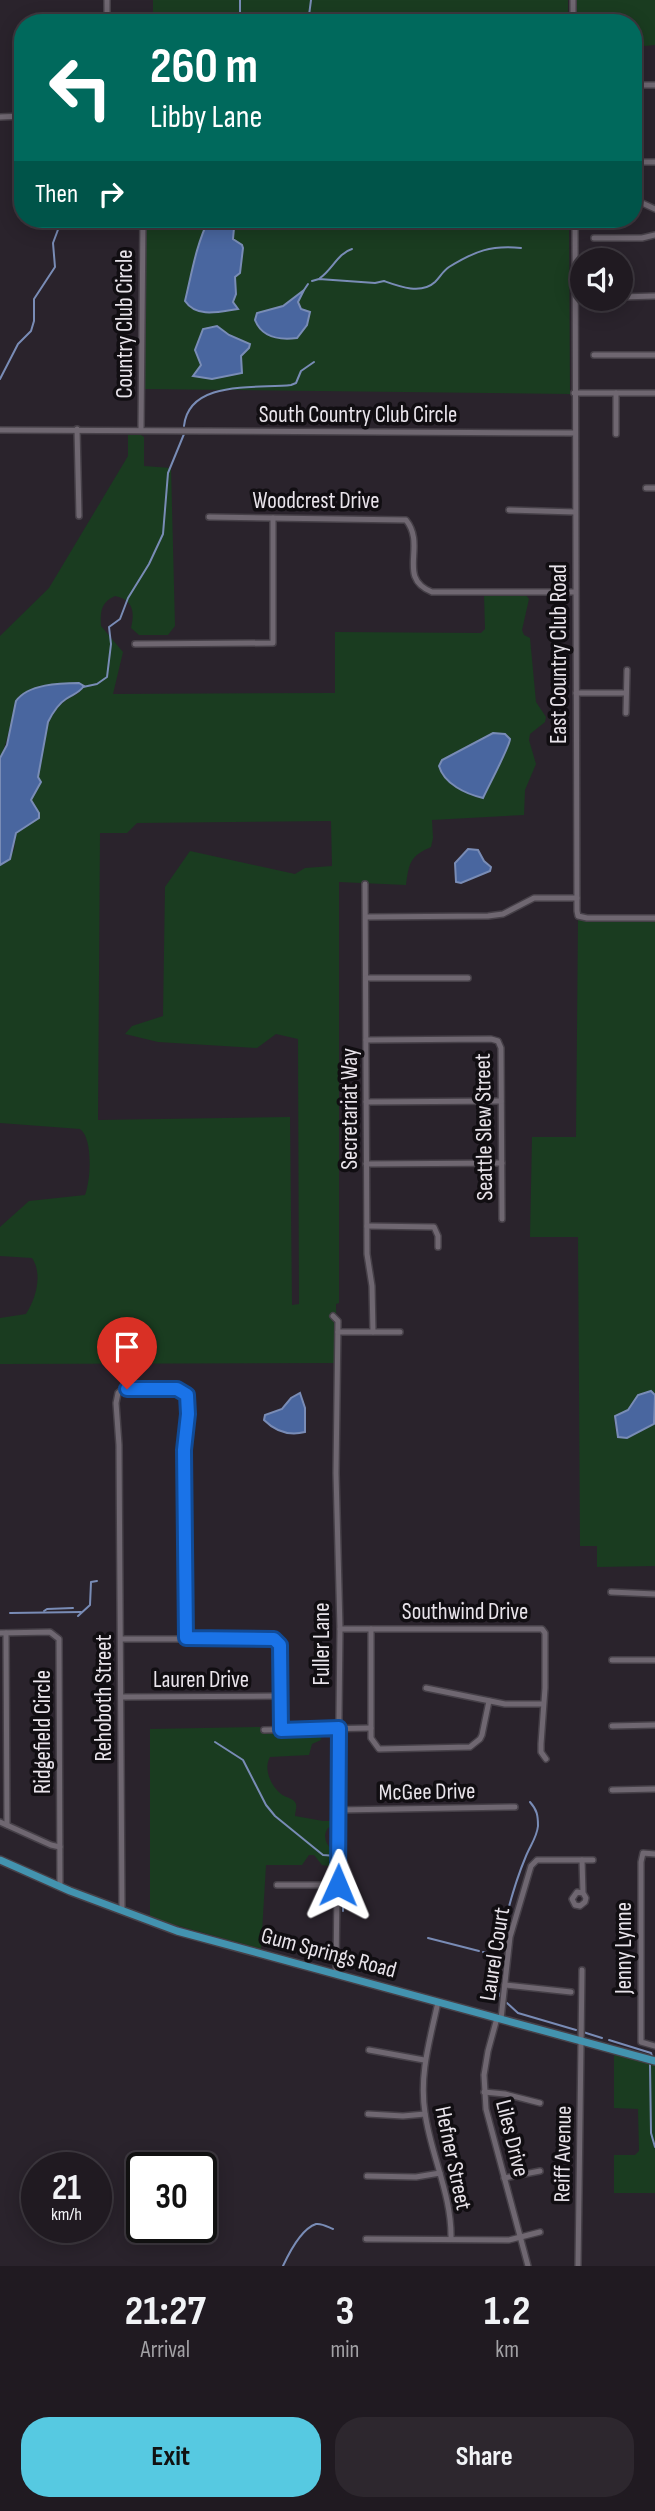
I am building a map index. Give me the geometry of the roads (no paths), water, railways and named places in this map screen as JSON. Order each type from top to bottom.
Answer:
[{"type":"main road","name":"Gum Springs Road","points":[[0,1860],[60,1887],[177,1931],[655,2061]]},
{"type":"street","name":"Country Club Circle","points":[[141,429],[143,228]]},
{"type":"street","name":"East Country Club Road","points":[[575,228],[578,916],[655,918]]},
{"type":"street","points":[[594,238],[655,235]]},
{"type":"street","points":[[633,297],[655,296]]},
{"type":"street","points":[[594,355],[655,355]]},
{"type":"street","points":[[574,393],[655,393]]},
{"type":"street","points":[[616,393],[616,434]]},
{"type":"street","name":"South Country Club Circle","points":[[0,429],[574,433]]},
{"type":"street","points":[[77,429],[79,516]]},
{"type":"street","points":[[646,488],[655,488]]},
{"type":"street","points":[[509,510],[575,512]]},
{"type":"street","name":"Woodcrest Drive","points":[[209,517],[405,520],[413,530],[414,579],[421,587],[432,592],[575,592]]},
{"type":"street","points":[[135,644],[273,643],[273,518]]},
{"type":"street","points":[[626,670],[626,713]]},
{"type":"street","points":[[576,693],[626,694]]},
{"type":"street","name":"Secretariat Way","points":[[365,884],[367,1254],[372,1286],[373,1332]]},
{"type":"street","points":[[366,917],[488,916],[503,914],[534,898],[577,898]]},
{"type":"street","points":[[366,978],[468,978]]},
{"type":"street","name":"Seattle Slew Street","points":[[366,1040],[498,1041],[501,1048],[502,1219]]},
{"type":"street","points":[[366,1102],[502,1101]]},
{"type":"street","points":[[366,1164],[502,1163]]},
{"type":"street","points":[[367,1226],[434,1227],[438,1236],[438,1247]]},
{"type":"street","name":"Fuller Lane","points":[[333,1316],[338,1321],[340,1629],[336,1973]]},
{"type":"street","points":[[338,1332],[400,1332]]},
{"type":"street","name":"Rehoboth Street","points":[[122,1911],[120,1445],[116,1403],[118,1393],[122,1390],[177,1389],[184,1392],[187,1399],[184,1450],[186,1638]]},
{"type":"street","points":[[611,1592],[655,1594]]},
{"type":"street","name":"Southwind Drive","points":[[340,1629],[542,1629],[545,1633],[545,1688],[541,1752],[546,1759]]},
{"type":"street","points":[[371,1629],[371,1728],[372,1738],[379,1749],[470,1747],[480,1740],[489,1701]]},
{"type":"street","name":"Ridgefield Circle","points":[[3,1633],[50,1632],[59,1639],[60,1887]]},
{"type":"street","points":[[3,1633],[7,1825]]},
{"type":"street","points":[[121,1639],[274,1639],[280,1645],[281,1730]]},
{"type":"street","points":[[612,1660],[655,1660]]},
{"type":"street","points":[[426,1688],[489,1701],[542,1704]]},
{"type":"street","name":"Lauren Drive","points":[[121,1698],[281,1696]]},
{"type":"street","points":[[611,1726],[655,1725]]},
{"type":"street","points":[[264,1730],[371,1728]]},
{"type":"street","points":[[612,1790],[655,1790]]},
{"type":"street","name":"McGee Drive","points":[[339,1810],[515,1807]]},
{"type":"street","points":[[0,1822],[51,1846],[60,1847]]},
{"type":"street","name":"Jenny Lynne","points":[[655,1854],[643,1853],[641,1861],[641,2042],[655,2046]]},
{"type":"street","name":"Laurel Court","points":[[499,2018],[513,1920],[531,1866],[537,1860],[593,1860]]},
{"type":"street","points":[[582,1860],[583,1893]]},
{"type":"street","points":[[277,1885],[338,1885]]},
{"type":"street","name":"Reiff Avenue","points":[[578,2266],[582,1970]]},
{"type":"street","points":[[505,1985],[571,1992]]},
{"type":"street","name":"Hefner Street","points":[[438,2002],[424,2060],[425,2114],[451,2216],[451,2239]]},
{"type":"street","name":"Liles Drive","points":[[499,2018],[488,2051],[484,2092],[487,2114],[528,2266]]},
{"type":"street","points":[[369,2050],[424,2060]]},
{"type":"street","points":[[484,2092],[540,2103]]},
{"type":"street","points":[[368,2114],[425,2114]]},
{"type":"street","points":[[504,2178],[540,2171]]},
{"type":"street","points":[[367,2176],[416,2177],[440,2174]]},
{"type":"street","points":[[366,2239],[509,2240],[540,2232]]},
{"type":"water","points":[[234,228],[233,239],[242,245],[240,273],[235,277],[236,294],[233,302],[238,309],[203,312],[190,307],[185,301],[205,229]]},
{"type":"water","points":[[304,290],[298,302],[301,309],[310,312],[307,325],[297,338],[273,337],[262,331],[255,320],[257,313],[283,306]]},
{"type":"water","points":[[217,326],[229,335],[250,344],[241,356],[242,373],[212,379],[193,376],[201,365],[195,350],[203,329]]},
{"type":"water","points":[[79,683],[84,686],[60,704],[48,722],[38,777],[41,782],[31,800],[39,818],[16,833],[10,859],[0,865],[0,758],[7,745],[16,701],[21,695],[36,688]]},
{"type":"water","points":[[493,733],[505,734],[510,739],[483,798],[456,787],[446,778],[439,766],[442,760]]},
{"type":"water","points":[[468,849],[478,850],[491,867],[490,871],[461,883],[456,882],[455,863]]},
{"type":"water","points":[[651,1391],[655,1395],[654,1424],[627,1438],[618,1437],[615,1416],[628,1410],[638,1395]]},
{"type":"water","points":[[300,1393],[305,1408],[305,1432],[283,1432],[264,1420],[265,1415],[282,1409],[291,1398]]},
{"type":"waterway","points":[[240,0],[240,14]]},
{"type":"waterway","points":[[309,14],[311,0]]},
{"type":"waterway","points":[[0,379],[18,344],[31,331],[34,299],[55,267],[53,243],[59,228]]},
{"type":"waterway","points":[[312,281],[384,281],[410,288],[423,288],[435,282],[449,267],[475,253],[501,247],[521,248]]},
{"type":"waterway","points":[[320,278],[343,254],[352,249]]},
{"type":"waterway","points":[[304,290],[308,284]]},
{"type":"waterway","points":[[184,426],[189,411],[198,400],[211,393],[244,387],[291,385],[296,383],[301,371],[314,362]]},
{"type":"waterway","points":[[83,687],[97,684],[107,677],[111,644],[109,627],[120,619],[128,598],[149,564],[163,534],[168,473],[184,434]]},
{"type":"waterway","points":[[78,1616],[90,1605],[91,1582],[97,1581]]},
{"type":"waterway","points":[[44,1611],[73,1608]]},
{"type":"waterway","points":[[10,1613],[81,1612]]},
{"type":"waterway","points":[[215,1742],[243,1760],[266,1805],[275,1816],[323,1855],[336,1856]]},
{"type":"waterway","points":[[500,1996],[497,1985],[499,1949],[515,1886],[538,1826],[537,1813],[530,1802]]},
{"type":"waterway","points":[[343,1911],[344,1839]]},
{"type":"waterway","points":[[428,1938],[479,1951]]},
{"type":"waterway","points":[[483,1952],[495,1955]]},
{"type":"waterway","points":[[507,2003],[518,2013],[576,2030]]},
{"type":"waterway","points":[[583,2032],[602,2038]]},
{"type":"waterway","points":[[609,2040],[651,2053],[652,2056]]},
{"type":"waterway","points":[[650,2065],[651,2133],[655,2147]]},
{"type":"waterway","points":[[283,2266],[305,2231],[316,2224],[333,2229]]}]
